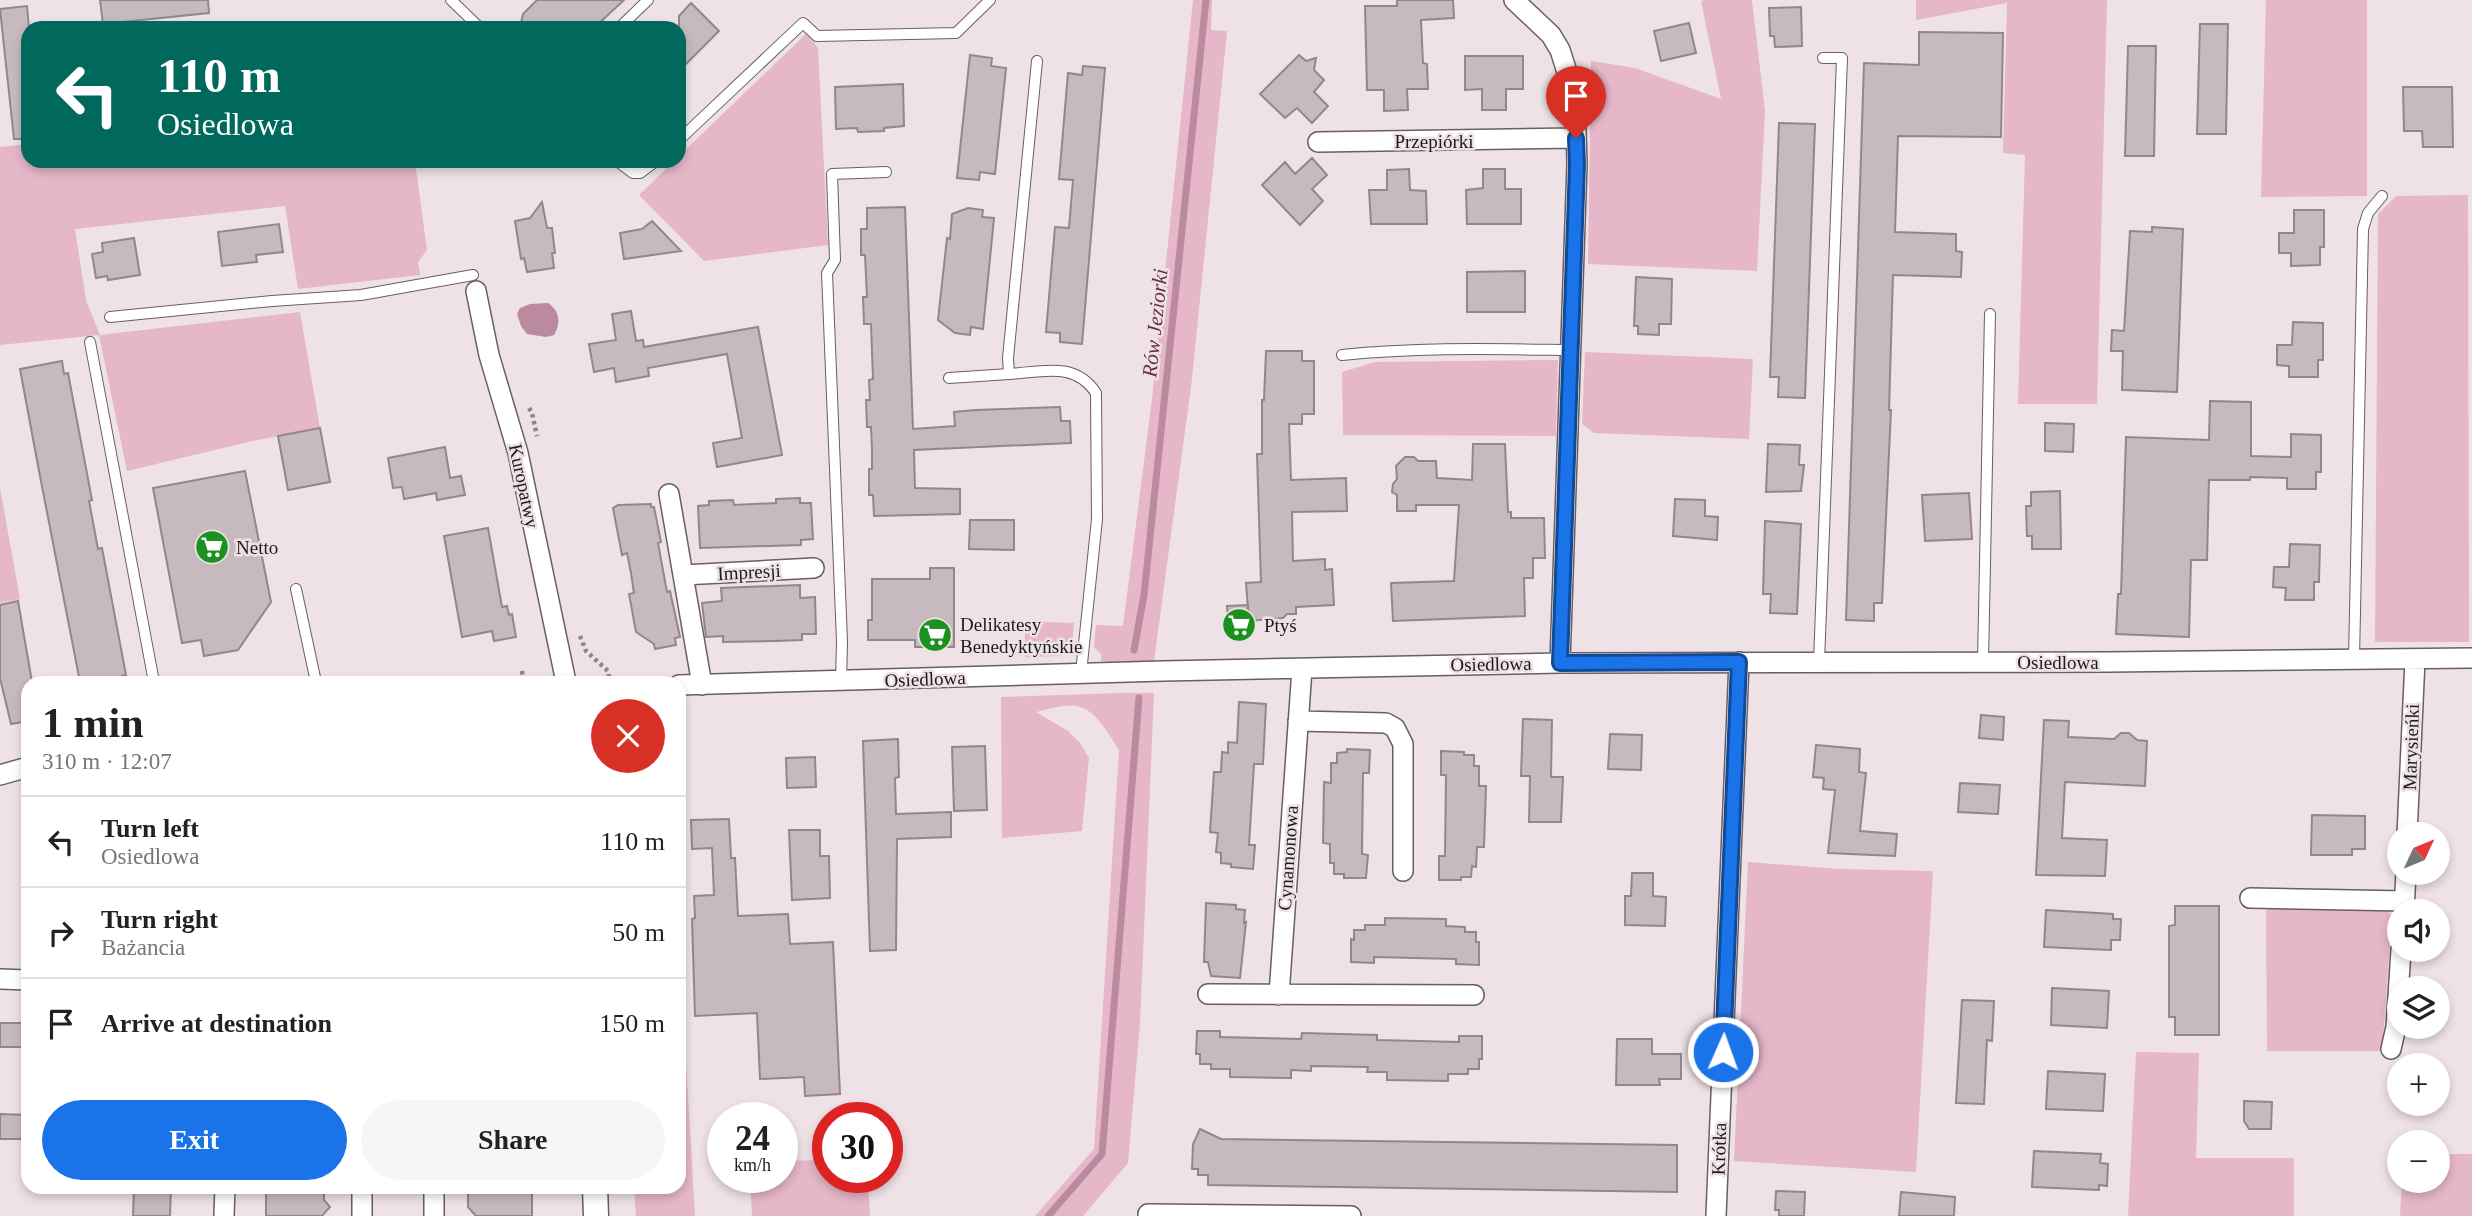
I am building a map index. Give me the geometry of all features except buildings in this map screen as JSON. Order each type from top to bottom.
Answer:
[{"type":"street","points":[[1514,0],[1551,35],[1560,50],[1575,97],[1577,164],[1560,663]]},
{"type":"street","name":"Przepiórki","points":[[1318,142],[1576,138]]},
{"type":"street","name":"Kuropatwy","points":[[475,283],[489,355],[519,453],[565,676]]},
{"type":"street","points":[[669,494],[702,685]]},
{"type":"street","name":"Impresji","points":[[683,575],[814,568]]},
{"type":"street","name":"Osiedlowa","points":[[686,685],[1560,663],[2472,658]]},
{"type":"street","name":"Marysieńki","points":[[2408,822],[2415,659]]},
{"type":"street","name":"Krótka","points":[[1716,1216],[1739,662]]},
{"type":"street","name":"Cynamonowa","points":[[1279,995],[1302,669]]},
{"type":"street","points":[[1298,721],[1386,723],[1395,728],[1403,744],[1403,871]]},
{"type":"street","points":[[0,775],[21,769]]},
{"type":"street","points":[[2250,898],[2387,905]]},
{"type":"street","points":[[2391,1049],[2396,1027],[2400,962]]},
{"type":"street","points":[[0,979],[21,980]]},
{"type":"street","points":[[1208,994],[1474,995]]},
{"type":"street","points":[[224,1216],[225,1194]]},
{"type":"street","points":[[362,1194],[362,1216]]},
{"type":"street","points":[[434,1194],[434,1216]]},
{"type":"street","points":[[595,1194],[596,1216]]},
{"type":"street","points":[[1148,1214],[1351,1216]]},
{"type":"lane","points":[[451,0],[473,21]]},
{"type":"lane","points":[[626,21],[648,0]]},
{"type":"lane","points":[[686,133],[803,23],[817,36],[956,33],[989,0]]},
{"type":"lane","points":[[1819,662],[1842,58],[1823,58]]},
{"type":"lane","points":[[1009,374],[1008,358],[1037,61]]},
{"type":"lane","points":[[626,168],[633,173],[640,173],[647,168]]},
{"type":"lane","points":[[841,682],[842,641],[827,273],[835,260],[832,174],[887,172]]},
{"type":"lane","points":[[2354,659],[2363,229],[2368,213],[2382,195]]},
{"type":"lane","points":[[110,317],[475,283]]},
{"type":"lane","points":[[1983,662],[1990,314]]},
{"type":"lane","points":[[90,342],[153,676]]},
{"type":"lane","points":[[1342,355],[1461,348],[1571,350]]},
{"type":"lane","points":[[949,378],[1063,371],[1083,377],[1096,393],[1097,519],[1081,673]]},
{"type":"lane","points":[[296,589],[315,676]]},
{"type":"path","points":[[537,431],[538,443]]},
{"type":"path","points":[[579,634],[586,651],[608,671],[609,676]]},
{"type":"path","points":[[522,671],[522,676]]},
{"type":"shaded area","points":[[1193,0],[1212,0],[1211,30],[1227,31],[1192,379],[1154,661],[1121,664],[1101,661],[1101,654],[1094,647],[1096,625],[1123,626],[1152,399]]},
{"type":"shaded area","points":[[1752,0],[1765,111],[1757,271],[1588,264],[1591,61],[1635,68],[1721,99],[1701,1]]},
{"type":"shaded area","points":[[1916,0],[2107,0],[2097,404],[2018,404],[2025,155],[2003,153],[2007,3],[1916,20]]},
{"type":"shaded area","points":[[2266,0],[2367,0],[2367,196],[2261,197]]},
{"type":"shaded area","points":[[807,33],[818,48],[828,245],[704,261],[639,195],[667,168],[686,168],[686,149]]},
{"type":"shaded area","points":[[21,145],[21,168],[416,168],[427,250],[418,262],[420,275],[298,289],[285,206],[75,229],[86,300],[100,335],[300,312],[320,428],[127,471],[99,335],[0,345],[0,147]]},
{"type":"shaded area","points":[[2468,195],[2469,642],[2375,642],[2378,214],[2396,196]]},
{"type":"shaded area","points":[[548,303],[558,318],[554,335],[546,337],[527,334],[517,314],[520,308],[530,304]]},
{"type":"shaded area","points":[[1585,352],[1753,359],[1749,439],[1594,433],[1582,424]]},
{"type":"shaded area","points":[[1558,360],[1556,436],[1343,435],[1342,372],[1375,362]]},
{"type":"shaded area","points":[[0,488],[20,599],[0,603]]},
{"type":"shaded area","points":[[1025,621],[1074,623],[1072,644],[1061,656],[1025,657]]},
{"type":"shaded area","points":[[1154,693],[1140,1023],[1128,1163],[1083,1216],[1035,1216],[1094,1149],[1119,750],[1101,724],[1083,708],[1066,706],[1036,712],[1068,731],[1080,743],[1089,758],[1082,831],[1002,838],[1001,697]]},
{"type":"shaded area","points":[[1748,862],[1839,869],[1933,871],[1916,1172],[1734,1161]]},
{"type":"shaded area","points":[[2266,909],[2386,909],[2389,962],[2382,1051],[2267,1051]]},
{"type":"shaded area","points":[[2136,1052],[2199,1053],[2196,1158],[2294,1158],[2294,1216],[2128,1216]]},
{"type":"shaded area","points":[[686,1062],[695,1216],[636,1216],[634,1194],[686,1194]]},
{"type":"shaded area","points":[[2450,1154],[2472,1154],[2472,1216],[2400,1216],[2401,1193],[2450,1193]]},
{"type":"shaded area","points":[[812,1160],[812,1193],[869,1193],[870,1216],[752,1216],[751,1193],[798,1193],[798,1161]]},
{"type":"waterway","name":"Rów Jeziorki","points":[[1134,650],[1144,595],[1206,0]]},
{"type":"waterway","points":[[1048,1216],[1102,1154],[1139,698]]},
{"type":"place","name":"Netto","points":[[212,547]]},
{"type":"place","name":"Ptyś","points":[[1239,625]]},
{"type":"place","name":"Delikatesy Benedyktyńskie","points":[[935,635]]},
{"type":"route","points":[[1576,138],[1560,663],[1739,662],[1723,1052]]}]
